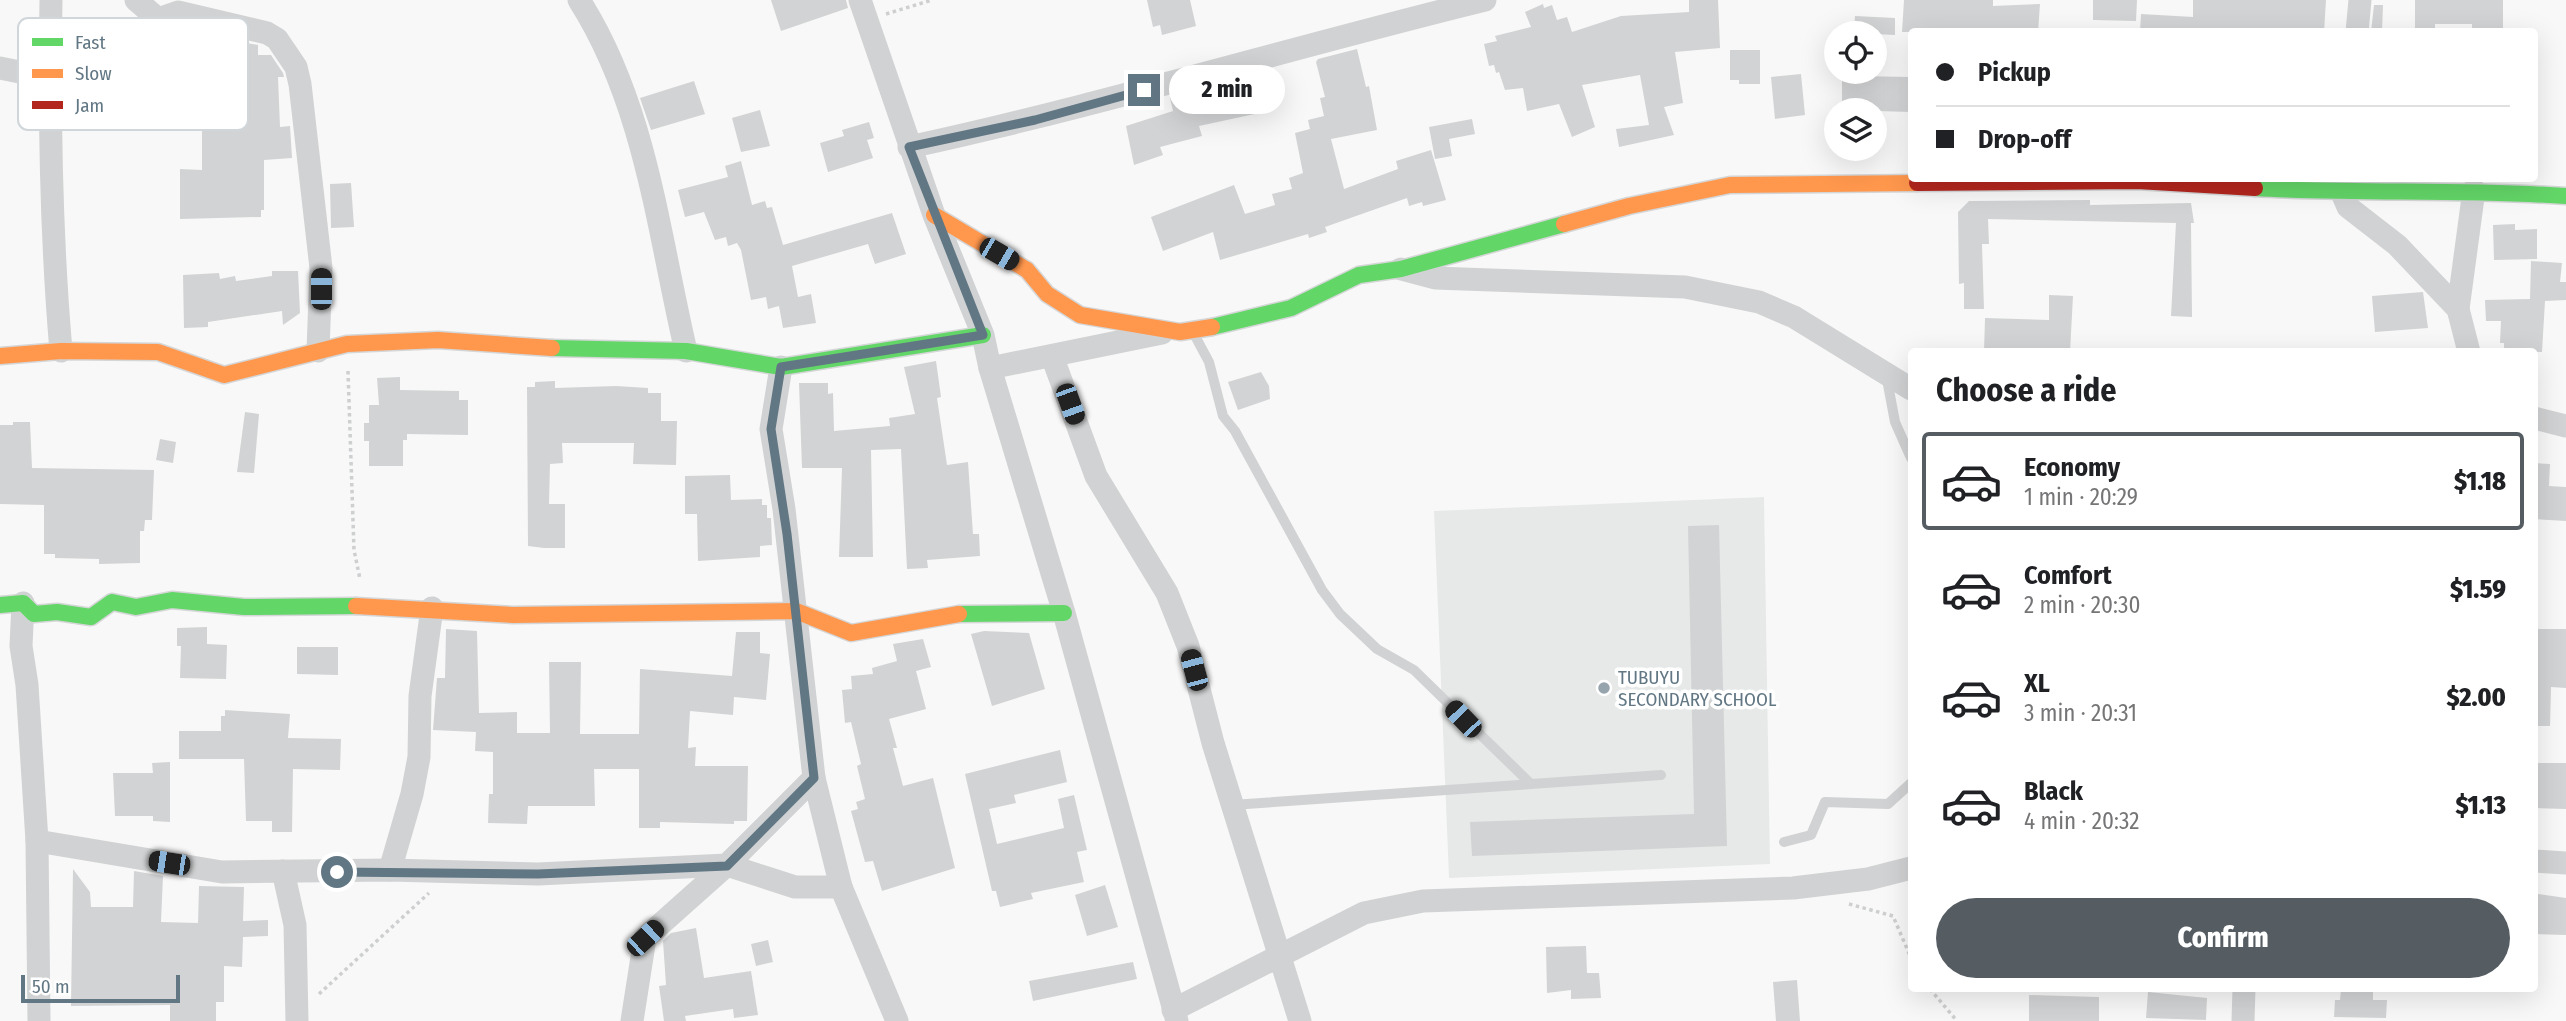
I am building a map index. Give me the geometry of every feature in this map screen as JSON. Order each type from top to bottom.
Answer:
[{"type":"street","points":[[51,0],[51,18]]},
{"type":"street","points":[[136,0],[157,18]]},
{"type":"street","points":[[579,0],[603,40],[631,104],[686,351]]},
{"type":"street","points":[[860,0],[909,147],[983,335],[990,368],[1064,613],[1175,1016],[1278,956],[1364,913],[1423,901],[1793,888],[1868,879],[1908,869]]},
{"type":"street","points":[[909,147],[1035,120],[1344,35],[1485,0]]},
{"type":"street","points":[[2357,28],[2360,0]]},
{"type":"street","points":[[161,18],[178,12],[203,18]]},
{"type":"street","points":[[248,29],[267,33],[277,39],[296,67],[321,268],[318,351]]},
{"type":"street","points":[[0,68],[18,72]]},
{"type":"street","points":[[51,130],[55,279],[61,351]]},
{"type":"street","points":[[990,368],[1167,332],[1193,331],[1237,323],[1291,307],[1359,275],[1401,269],[1629,206],[1730,185],[2035,182]]},
{"type":"street","points":[[2178,182],[2474,190],[2566,196]]},
{"type":"street","points":[[2342,186],[2348,207],[2397,245],[2458,309]]},
{"type":"street","points":[[2468,348],[2458,309],[2474,190]]},
{"type":"street","points":[[934,215],[1027,270],[1047,294],[1080,315],[1124,320],[1167,332]]},
{"type":"street","points":[[1401,269],[1435,278],[1685,287],[1746,299],[1794,317],[1908,387]]},
{"type":"street","points":[[0,356],[61,351],[158,352],[224,375],[347,344],[438,340],[550,348],[686,351],[781,367],[983,335]]},
{"type":"street","points":[[1052,356],[1096,476],[1167,593],[1179,625],[1232,806],[1300,1021]]},
{"type":"street","points":[[781,367],[771,429],[796,611],[814,778],[841,887],[897,1021]]},
{"type":"street","points":[[2538,419],[2566,426]]},
{"type":"street","points":[[11,604],[34,614],[57,612],[90,617],[112,602],[136,607],[172,600],[244,607],[365,606],[513,615],[796,611],[851,633],[965,613],[1064,613]]},
{"type":"street","points":[[11,604],[27,685],[37,841],[39,1021]]},
{"type":"street","points":[[390,870],[412,794],[419,757],[420,696],[432,608]]},
{"type":"street","points":[[632,1021],[645,938],[727,866],[814,778]]},
{"type":"street","points":[[37,841],[222,872],[390,870],[538,874],[727,866],[795,887],[841,887]]},
{"type":"street","points":[[2538,862],[2566,863]]},
{"type":"street","points":[[283,872],[295,925],[297,1016]]},
{"type":"street","points":[[2243,1021],[2244,992]]},
{"type":"lane","points":[[1193,331],[1209,362],[1223,416],[1236,431],[1322,590],[1357,632],[1377,649],[1413,670],[1531,784]]},
{"type":"lane","points":[[1886,372],[1895,422],[1908,451]]},
{"type":"lane","points":[[1232,806],[1661,775]]},
{"type":"lane","points":[[1784,842],[1811,835],[1825,802],[1888,804],[1908,785]]},
{"type":"path","points":[[884,14],[932,0]]},
{"type":"path","points":[[347,344],[355,550],[365,606]]},
{"type":"path","points":[[297,1016],[452,873]]},
{"type":"path","points":[[1843,902],[1893,916],[1908,951]]},
{"type":"path","points":[[1933,992],[1957,1021]]},
{"type":"shaded area","name":"TUBUYU SECONDARY SCHOOL","points":[[1764,497],[1770,864],[1449,878],[1434,511]]},
{"type":"building","points":[[771,0],[846,0],[848,8],[781,31]]},
{"type":"building","points":[[1147,0],[1190,0],[1196,26],[1162,35],[1160,25],[1153,27]]},
{"type":"building","points":[[1689,0],[1718,0],[1720,48],[1675,52],[1683,103],[1664,107],[1674,135],[1619,147],[1616,129],[1649,125],[1640,75],[1582,85],[1595,127],[1572,137],[1559,104],[1527,111],[1523,88],[1505,90],[1499,72],[1496,73],[1494,65],[1489,66],[1484,44],[1497,41],[1495,36],[1531,27],[1525,12],[1543,4],[1544,8],[1552,5],[1557,20],[1567,17],[1572,32],[1621,16],[1689,12]]},
{"type":"building","points":[[1904,0],[1993,0],[1993,6],[2040,4],[2038,28],[1908,28],[1908,32],[1902,32]]},
{"type":"building","points":[[2093,0],[2137,0],[2136,21],[2093,20]]},
{"type":"building","points":[[2193,0],[2326,0],[2324,28],[2140,28],[2141,14],[2193,17]]},
{"type":"building","points":[[2415,0],[2503,0],[2503,28],[2472,28],[2472,24],[2435,24],[2435,28],[2415,28]]},
{"type":"building","points":[[2374,5],[2383,5],[2382,28],[2371,28]]},
{"type":"building","points":[[1855,16],[1895,18],[1895,35],[1887,35],[1887,21],[1855,21]]},
{"type":"building","points":[[248,43],[258,45],[258,55],[271,55],[283,73],[284,77],[278,77],[280,127],[290,126],[292,158],[264,160],[264,210],[261,210],[261,217],[180,219],[180,169],[202,170],[202,130],[248,130]]},
{"type":"building","points":[[1357,49],[1366,87],[1369,86],[1377,130],[1331,139],[1344,189],[1398,169],[1396,161],[1431,150],[1446,200],[1423,206],[1422,202],[1409,206],[1407,198],[1325,227],[1327,232],[1309,238],[1308,234],[1220,260],[1213,232],[1163,251],[1151,217],[1234,185],[1245,214],[1275,205],[1272,194],[1292,189],[1289,178],[1303,173],[1295,133],[1310,129],[1308,120],[1324,116],[1320,98],[1325,97],[1316,62],[1318,59]]},
{"type":"building","points":[[1730,50],[1760,50],[1760,84],[1739,84],[1739,80],[1730,80]]},
{"type":"building","points":[[1256,74],[1264,112],[1199,126],[1202,136],[1160,147],[1163,155],[1134,165],[1126,126],[1173,111],[1170,98]]},
{"type":"building","points":[[1801,74],[1805,115],[1775,119],[1771,77]]},
{"type":"building","points":[[1887,77],[1908,77],[1908,112],[1887,111],[1887,98],[1842,98],[1842,84],[1887,84]]},
{"type":"building","points":[[694,81],[705,114],[651,130],[640,98]]},
{"type":"building","points":[[760,110],[770,146],[741,152],[732,118]]},
{"type":"building","points":[[1472,119],[1475,134],[1449,139],[1452,156],[1435,159],[1429,127]]},
{"type":"building","points":[[869,122],[874,138],[867,140],[873,158],[828,172],[820,143],[844,136],[842,130]]},
{"type":"building","points":[[72,130],[137,130],[72,131]]},
{"type":"building","points":[[741,161],[752,205],[765,201],[767,208],[772,207],[783,245],[892,213],[906,254],[875,264],[868,244],[792,266],[798,297],[811,294],[816,323],[783,328],[779,306],[768,309],[766,297],[751,300],[741,250],[737,243],[728,246],[726,237],[715,240],[704,212],[685,217],[678,190],[728,177],[725,166]]},
{"type":"building","points":[[351,183],[354,227],[331,228],[330,184]]},
{"type":"building","points":[[2090,200],[2090,205],[2191,203],[2194,223],[2191,223],[2192,317],[2171,316],[2176,223],[1988,219],[1989,244],[1982,244],[1984,309],[1964,309],[1964,283],[1959,284],[1958,212],[1969,201]]},
{"type":"building","points":[[2515,224],[2515,230],[2537,229],[2537,259],[2494,260],[2493,225]]},
{"type":"building","points":[[2531,261],[2562,263],[2560,282],[2566,282],[2566,300],[2545,301],[2542,352],[2538,352],[2538,348],[2504,348],[2504,343],[2500,343],[2501,321],[2486,321],[2485,300],[2530,299]]},
{"type":"building","points":[[272,271],[298,271],[300,313],[283,325],[282,311],[208,322],[208,327],[184,328],[183,275],[219,273],[220,279],[235,276],[236,281],[272,276]]},
{"type":"building","points":[[2423,292],[2428,328],[2375,332],[2372,296]]},
{"type":"building","points":[[2049,295],[2073,296],[2070,348],[1984,348],[1985,318],[2049,320]]},
{"type":"building","points":[[936,361],[941,397],[937,398],[947,465],[968,462],[973,534],[979,534],[980,556],[927,560],[928,568],[907,569],[901,449],[871,450],[873,557],[839,557],[842,468],[802,468],[799,383],[828,383],[828,394],[833,393],[834,431],[890,426],[889,418],[915,414],[904,367]]},
{"type":"building","points":[[1261,372],[1269,386],[1270,399],[1238,410],[1228,382]]},
{"type":"building","points":[[400,377],[400,390],[459,391],[459,400],[468,400],[468,435],[407,434],[407,440],[403,440],[403,466],[369,466],[369,441],[364,441],[364,423],[369,423],[369,405],[379,405],[377,378]]},
{"type":"building","points":[[555,381],[555,388],[616,386],[648,388],[648,393],[661,393],[661,421],[677,421],[676,465],[633,464],[634,443],[562,443],[563,463],[550,464],[549,504],[565,504],[565,548],[544,548],[528,546],[527,387],[535,387],[535,382]]},
{"type":"building","points":[[245,412],[259,414],[254,473],[237,472]]},
{"type":"building","points":[[13,422],[30,422],[32,468],[154,470],[152,520],[145,520],[144,531],[140,531],[140,563],[99,564],[99,559],[55,558],[55,554],[44,554],[44,505],[0,504],[0,425],[13,425]]},
{"type":"building","points":[[160,439],[176,442],[173,463],[156,460]]},
{"type":"building","points":[[2538,463],[2550,464],[2549,486],[2566,487],[2566,521],[2538,519]]},
{"type":"building","points":[[730,475],[731,500],[762,499],[762,505],[767,505],[767,518],[771,518],[772,545],[760,546],[760,557],[698,561],[697,514],[685,514],[685,476]]},
{"type":"building","points":[[1719,525],[1727,846],[1472,856],[1470,822],[1694,814],[1688,526]]},
{"type":"building","points":[[207,627],[207,644],[227,645],[226,679],[180,678],[181,646],[177,646],[177,628]]},
{"type":"building","points":[[446,629],[477,631],[479,713],[517,712],[517,733],[550,733],[549,662],[581,662],[580,734],[639,734],[640,669],[732,676],[736,632],[760,632],[760,653],[770,654],[766,700],[734,697],[733,715],[690,711],[688,748],[696,747],[695,766],[748,766],[747,821],[734,821],[734,824],[660,822],[660,828],[639,828],[639,769],[594,769],[595,806],[528,806],[527,824],[488,823],[489,794],[493,794],[493,752],[475,751],[476,732],[433,730],[437,678],[445,678]]},
{"type":"building","points":[[2538,629],[2566,629],[2566,688],[2551,687],[2550,726],[2538,726]]},
{"type":"building","points":[[984,631],[1029,633],[1045,689],[992,706],[971,634]]},
{"type":"building","points":[[923,639],[931,667],[916,671],[926,709],[889,719],[897,748],[893,748],[903,786],[933,778],[955,868],[882,891],[873,861],[865,862],[851,811],[858,809],[856,802],[865,799],[857,766],[861,764],[851,722],[845,723],[842,690],[852,689],[851,676],[873,674],[872,668],[897,661],[893,644]]},
{"type":"building","points":[[297,647],[338,647],[338,675],[297,674]]},
{"type":"building","points":[[225,710],[290,714],[288,738],[341,739],[340,770],[293,769],[292,832],[272,832],[272,821],[246,821],[244,759],[179,759],[179,731],[221,731],[221,716],[225,716]]},
{"type":"building","points":[[1060,750],[1067,782],[1014,795],[1016,803],[989,809],[997,844],[1064,828],[1058,799],[1074,795],[1087,850],[1077,852],[1084,882],[1031,893],[1033,899],[1000,907],[996,891],[992,891],[965,774]]},
{"type":"building","points":[[170,762],[170,822],[153,821],[153,816],[115,816],[113,773],[153,773],[152,763]]},
{"type":"building","points":[[2538,763],[2566,763],[2566,809],[2538,808]]},
{"type":"building","points":[[73,869],[90,892],[91,907],[133,907],[134,871],[163,876],[161,922],[198,923],[199,886],[244,887],[243,921],[268,920],[268,936],[243,937],[242,967],[224,966],[224,1002],[216,1002],[216,1021],[170,1021],[170,1005],[71,1006]]},
{"type":"building","points":[[1105,885],[1118,927],[1087,936],[1075,895]]},
{"type":"building","points":[[2538,894],[2566,898],[2566,935],[2538,934]]},
{"type":"building","points":[[696,928],[704,978],[751,971],[758,1015],[734,1018],[733,1009],[685,1016],[686,1021],[664,1021],[659,986],[666,985],[663,941],[671,933]]},
{"type":"building","points":[[768,940],[773,962],[756,966],[751,944]]},
{"type":"building","points":[[1586,946],[1587,973],[1599,973],[1601,998],[1571,999],[1571,990],[1547,993],[1546,947]]},
{"type":"building","points":[[1133,962],[1137,979],[1033,1001],[1029,981]]},
{"type":"building","points":[[1797,980],[1800,1021],[1776,1021],[1773,982]]},
{"type":"building","points":[[2148,992],[2207,998],[2206,1020],[2146,1018]]},
{"type":"building","points":[[2341,992],[2373,992],[2373,1000],[2387,1000],[2386,1018],[2334,1017],[2335,1000],[2340,1000]]},
{"type":"building","points":[[2029,995],[2099,997],[2099,1021],[2029,1021]]},
{"type":"traffic: fast","points":[[2255,188],[2566,196]]},
{"type":"traffic: fast","points":[[1212,327],[1291,308],[1359,275],[1401,269],[1564,224]]},
{"type":"traffic: fast","points":[[552,348],[686,351],[781,367],[983,335]]},
{"type":"traffic: fast","points":[[0,605],[23,603],[34,614],[57,612],[91,617],[112,602],[136,607],[172,600],[244,607],[356,606]]},
{"type":"traffic: fast","points":[[959,614],[1064,613]]},
{"type":"traffic: slow","points":[[1564,224],[1629,206],[1730,185],[1917,183]]},
{"type":"traffic: slow","points":[[934,215],[1027,270],[1047,294],[1080,315],[1180,332],[1212,327]]},
{"type":"traffic: slow","points":[[0,356],[61,351],[158,352],[224,375],[347,344],[438,340],[552,348]]},
{"type":"traffic: slow","points":[[356,606],[513,615],[796,611],[851,633],[959,614]]},
{"type":"traffic: jam","points":[[1917,183],[2027,182]]},
{"type":"traffic: jam","points":[[2154,182],[2255,188]]},
{"type":"place","name":"TUBUYU SECONDARY SCHOOL","points":[[1604,688]]},
{"type":"route","points":[[337,872],[390,870],[538,874],[727,866],[814,778],[784,509],[771,429],[781,367],[983,335],[909,147],[1035,120],[1144,90]]}]
